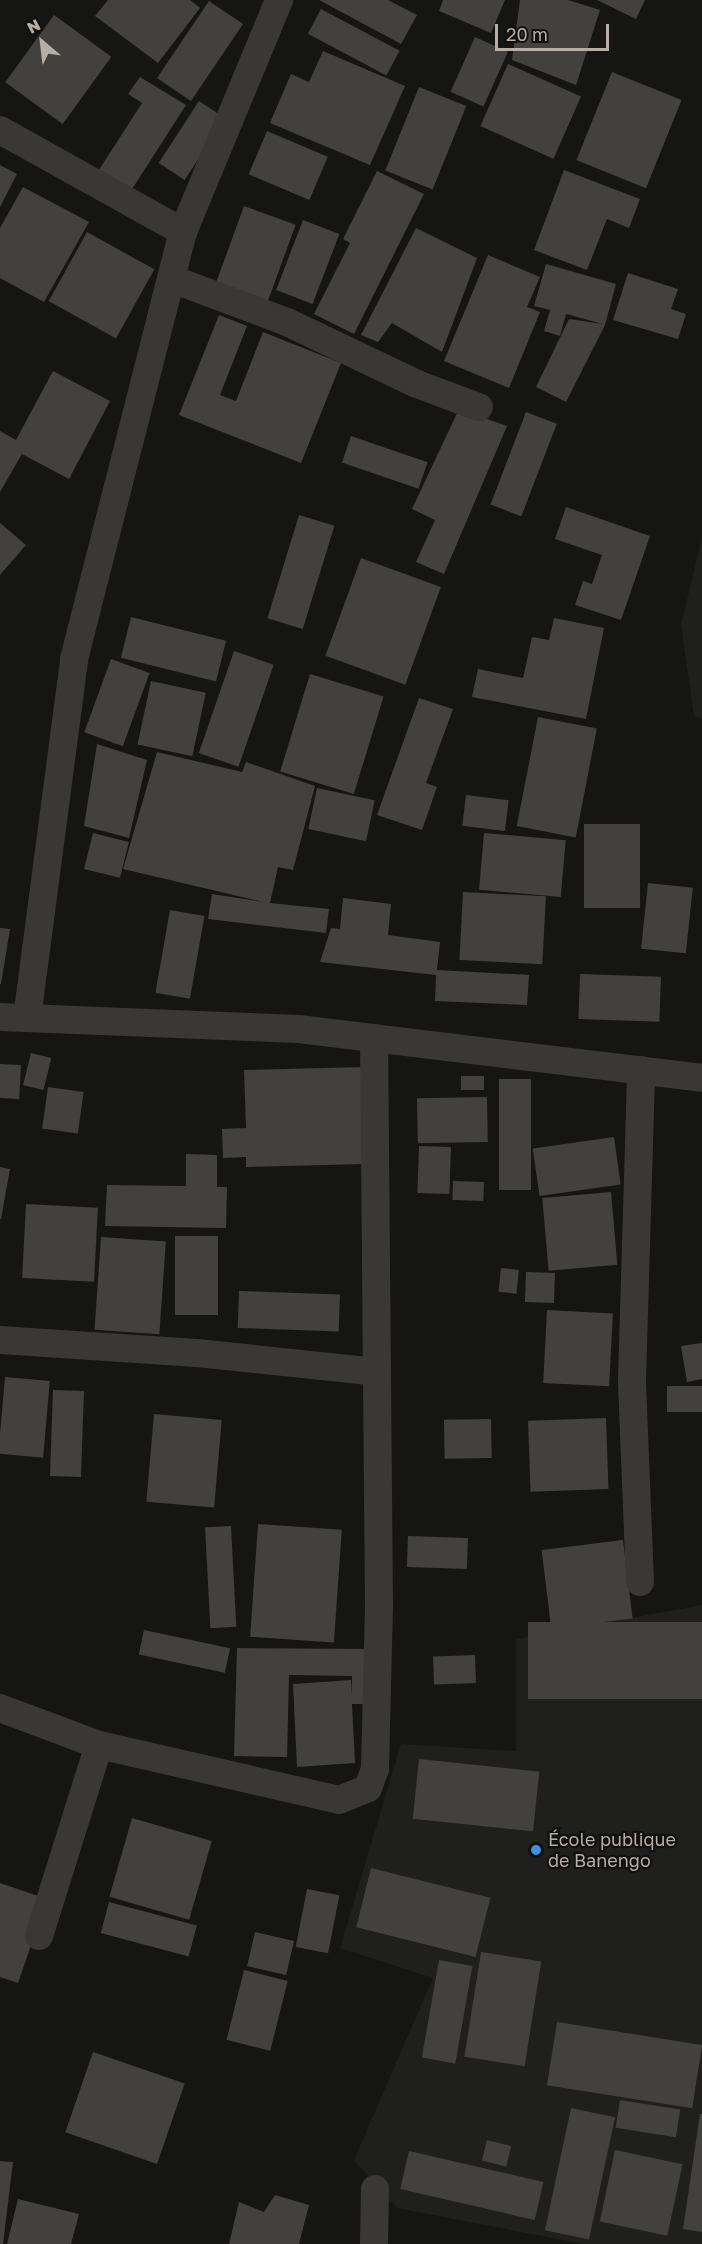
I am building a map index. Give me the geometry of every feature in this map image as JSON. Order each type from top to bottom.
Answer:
[{"type":"street","points":[[279,0],[183,232],[74,659],[13,1018],[288,1028],[702,1078]]},
{"type":"street","points":[[0,130],[183,232]]},
{"type":"street","points":[[172,279],[287,322],[417,384],[479,407]]},
{"type":"street","points":[[0,1708],[99,1745],[339,1800],[368,1788],[375,1769],[379,1606],[374,1038]]},
{"type":"street","points":[[640,1582],[632,1380],[641,1070]]},
{"type":"street","points":[[0,1340],[197,1353],[376,1372]]},
{"type":"street","points":[[39,1936],[99,1745]]},
{"type":"street","points":[[374,2244],[375,2189]]},
{"type":"shaded area","points":[[702,537],[702,719],[694,716],[681,625]]},
{"type":"shaded area","name":"École publique de Banengo","points":[[702,1605],[702,2244],[583,2244],[397,2208],[354,2160],[433,1978],[340,1948],[401,1744],[516,1751],[516,1639]]},
{"type":"building","points":[[108,0],[190,0],[200,8],[158,63],[95,16]]},
{"type":"building","points":[[319,0],[388,0],[417,15],[401,44]]},
{"type":"building","points":[[443,0],[505,0],[491,33],[439,11]]},
{"type":"building","points":[[520,0],[568,0],[600,10],[576,85],[512,60]]},
{"type":"building","points":[[597,0],[645,0],[636,19]]},
{"type":"building","points":[[209,1],[243,24],[191,101],[157,78]]},
{"type":"building","points":[[321,9],[400,51],[386,76],[308,34]]},
{"type":"building","points":[[54,15],[111,57],[63,124],[5,82]]},
{"type":"building","points":[[475,37],[508,52],[483,106],[451,92]]},
{"type":"building","points":[[323,51],[405,86],[370,165],[270,123],[291,74],[309,82]]},
{"type":"building","points":[[508,64],[581,97],[553,159],[480,126]]},
{"type":"building","points":[[612,72],[682,100],[646,188],[576,160]]},
{"type":"building","points":[[140,77],[186,105],[127,197],[95,176],[142,103],[128,94]]},
{"type":"building","points":[[419,87],[466,106],[433,190],[385,170]]},
{"type":"building","points":[[199,101],[225,118],[185,180],[159,163]]},
{"type":"building","points":[[267,131],[328,157],[309,200],[249,174]]},
{"type":"building","points":[[0,165],[17,174],[0,207]]},
{"type":"building","points":[[564,170],[640,199],[629,228],[607,219],[587,270],[534,250]]},
{"type":"building","points":[[377,171],[424,194],[354,334],[314,314],[350,243],[343,239]]},
{"type":"building","points":[[23,187],[89,222],[44,302],[0,278],[0,228]]},
{"type":"building","points":[[244,206],[296,225],[268,302],[216,283]]},
{"type":"building","points":[[303,220],[339,234],[313,304],[276,290]]},
{"type":"building","points":[[416,228],[477,258],[442,352],[392,323],[378,342],[361,335]]},
{"type":"building","points":[[87,232],[154,269],[116,338],[49,301]]},
{"type":"building","points":[[488,255],[540,277],[527,307],[540,312],[509,388],[444,361]]},
{"type":"building","points":[[546,264],[616,284],[605,325],[566,402],[536,387],[569,319],[603,324],[566,314],[560,336],[544,331],[550,310],[534,306]]},
{"type":"building","points":[[628,273],[678,289],[671,309],[686,314],[678,339],[613,320]]},
{"type":"building","points":[[219,315],[247,326],[220,395],[236,401],[263,332],[341,363],[301,463],[179,415]]},
{"type":"building","points":[[53,371],[110,401],[69,479],[22,454],[0,492],[0,431],[16,440]]},
{"type":"building","points":[[459,409],[507,426],[444,574],[416,562],[435,520],[412,509]]},
{"type":"building","points":[[526,412],[557,424],[521,516],[491,504]]},
{"type":"building","points":[[351,436],[428,462],[418,489],[342,462]]},
{"type":"building","points":[[566,507],[650,536],[621,620],[575,605],[583,581],[592,584],[602,555],[555,539]]},
{"type":"building","points":[[299,515],[334,526],[303,629],[267,618]]},
{"type":"building","points":[[0,523],[26,545],[0,575]]},
{"type":"building","points":[[361,558],[441,587],[405,685],[325,656]]},
{"type":"building","points":[[131,617],[226,641],[216,681],[121,658]]},
{"type":"building","points":[[554,618],[604,628],[586,719],[472,697],[478,669],[523,678],[532,637],[549,640]]},
{"type":"building","points":[[234,651],[274,665],[239,767],[199,753]]},
{"type":"building","points":[[111,659],[150,673],[123,746],[84,732]]},
{"type":"building","points":[[310,674],[384,697],[354,794],[280,772]]},
{"type":"building","points":[[151,681],[206,693],[192,756],[137,745]]},
{"type":"building","points":[[419,698],[453,709],[426,783],[437,787],[422,830],[377,815]]},
{"type":"building","points":[[538,717],[597,728],[576,837],[517,826]]},
{"type":"building","points":[[97,744],[147,760],[129,838],[84,826]]},
{"type":"building","points":[[157,752],[242,772],[246,762],[315,786],[293,870],[278,867],[270,903],[329,909],[326,933],[208,919],[212,894],[264,902],[123,869]]},
{"type":"building","points":[[317,788],[375,800],[366,841],[308,829]]},
{"type":"building","points":[[466,795],[509,800],[505,831],[462,826]]},
{"type":"building","points":[[584,824],[640,824],[640,908],[584,908]]},
{"type":"building","points":[[93,833],[129,842],[120,878],[84,869]]},
{"type":"building","points":[[484,833],[566,840],[561,897],[479,890]]},
{"type":"building","points":[[648,883],[693,888],[686,953],[641,949]]},
{"type":"building","points":[[463,892],[546,896],[542,964],[459,960]]},
{"type":"building","points":[[343,898],[391,904],[388,935],[440,942],[437,970],[529,975],[527,1005],[435,1001],[436,975],[320,962],[331,928],[340,929]]},
{"type":"building","points":[[170,910],[204,916],[190,999],[155,993]]},
{"type":"building","points":[[0,928],[10,929],[1,984],[0,984]]},
{"type":"building","points":[[580,974],[661,977],[659,1022],[578,1019]]},
{"type":"building","points":[[31,1053],[51,1058],[43,1090],[23,1085]]},
{"type":"building","points":[[0,1064],[21,1065],[19,1099],[0,1098]]},
{"type":"building","points":[[364,1067],[366,1164],[246,1167],[246,1157],[223,1158],[222,1129],[246,1128],[244,1070]]},
{"type":"building","points":[[461,1076],[484,1076],[484,1090],[461,1090]]},
{"type":"building","points":[[499,1079],[531,1079],[531,1190],[499,1190]]},
{"type":"building","points":[[48,1087],[84,1092],[78,1134],[42,1129]]},
{"type":"building","points":[[487,1097],[488,1142],[418,1143],[417,1098]]},
{"type":"building","points":[[614,1137],[621,1185],[539,1196],[533,1148]]},
{"type":"building","points":[[419,1146],[451,1147],[449,1194],[417,1193]]},
{"type":"building","points":[[186,1154],[217,1155],[217,1187],[227,1187],[226,1228],[105,1226],[107,1185],[186,1186]]},
{"type":"building","points":[[0,1167],[10,1169],[1,1219],[0,1219]]},
{"type":"building","points":[[453,1181],[484,1182],[483,1201],[452,1200]]},
{"type":"building","points":[[611,1192],[617,1265],[549,1271],[542,1198]]},
{"type":"building","points":[[26,1204],[98,1208],[94,1282],[22,1278]]},
{"type":"building","points":[[175,1236],[218,1236],[218,1315],[175,1315]]},
{"type":"building","points":[[101,1237],[166,1242],[159,1334],[95,1330]]},
{"type":"building","points":[[501,1268],[519,1270],[516,1294],[498,1292]]},
{"type":"building","points":[[526,1272],[555,1273],[554,1303],[525,1302]]},
{"type":"building","points":[[239,1291],[340,1295],[339,1332],[238,1328]]},
{"type":"building","points":[[547,1310],[613,1313],[609,1386],[543,1383]]},
{"type":"building","points":[[702,1343],[702,1379],[687,1382],[681,1346]]},
{"type":"building","points":[[5,1377],[50,1381],[43,1458],[0,1454]]},
{"type":"building","points":[[667,1386],[702,1386],[702,1412],[667,1412]]},
{"type":"building","points":[[53,1390],[84,1391],[81,1477],[50,1476]]},
{"type":"building","points":[[154,1414],[222,1420],[214,1508],[146,1502]]},
{"type":"building","points":[[606,1418],[608,1489],[531,1492],[528,1421]]},
{"type":"building","points":[[491,1419],[492,1458],[445,1459],[444,1420]]},
{"type":"building","points":[[258,1524],[342,1530],[334,1643],[250,1637]]},
{"type":"building","points":[[231,1526],[236,1627],[210,1628],[205,1527]]},
{"type":"building","points":[[408,1536],[468,1538],[467,1569],[407,1567]]},
{"type":"building","points":[[623,1540],[633,1618],[551,1628],[542,1550]]},
{"type":"building","points":[[528,1622],[702,1622],[702,1699],[528,1699]]},
{"type":"building","points":[[144,1630],[230,1648],[225,1673],[139,1654]]},
{"type":"building","points":[[237,1648],[370,1649],[370,1704],[352,1704],[355,1763],[297,1767],[293,1684],[351,1680],[352,1696],[352,1676],[289,1675],[287,1757],[234,1756]]},
{"type":"building","points":[[475,1655],[476,1683],[434,1684],[433,1656]]},
{"type":"building","points":[[419,1759],[539,1772],[533,1831],[413,1819]]},
{"type":"building","points":[[132,1818],[212,1841],[189,1920],[109,1897]]},
{"type":"building","points":[[371,1868],[490,1898],[476,1957],[356,1927]]},
{"type":"building","points":[[0,1883],[47,1899],[18,1983],[0,1977]]},
{"type":"building","points":[[307,1889],[339,1895],[328,1953],[296,1947]]},
{"type":"building","points":[[109,1902],[197,1926],[189,1956],[101,1933]]},
{"type":"building","points":[[255,1932],[294,1941],[286,1975],[247,1966]]},
{"type":"building","points":[[481,1952],[541,1962],[525,2066],[464,2057]]},
{"type":"building","points":[[439,1960],[472,1966],[455,2063],[422,2057]]},
{"type":"building","points":[[244,1970],[288,1981],[270,2051],[227,2040]]},
{"type":"building","points":[[557,2022],[702,2045],[692,2108],[547,2085]]},
{"type":"building","points":[[93,2052],[185,2084],[157,2164],[65,2132]]},
{"type":"building","points":[[620,2100],[680,2110],[676,2137],[616,2128]]},
{"type":"building","points":[[571,2108],[615,2117],[589,2240],[545,2230]]},
{"type":"building","points":[[700,2114],[702,2114],[702,2232],[683,2229]]},
{"type":"building","points":[[487,2140],[511,2146],[506,2166],[482,2160]]},
{"type":"building","points":[[615,2150],[682,2164],[667,2236],[600,2221]]},
{"type":"building","points":[[409,2151],[543,2182],[535,2220],[400,2189]]},
{"type":"building","points":[[0,2161],[13,2162],[3,2244],[0,2244]]},
{"type":"building","points":[[275,2195],[309,2205],[299,2244],[229,2244],[239,2202],[264,2212]]},
{"type":"building","points":[[18,2199],[79,2214],[71,2244],[7,2244]]},
{"type":"place","name":"École publique de Banengo","points":[[536,1850]]}]
